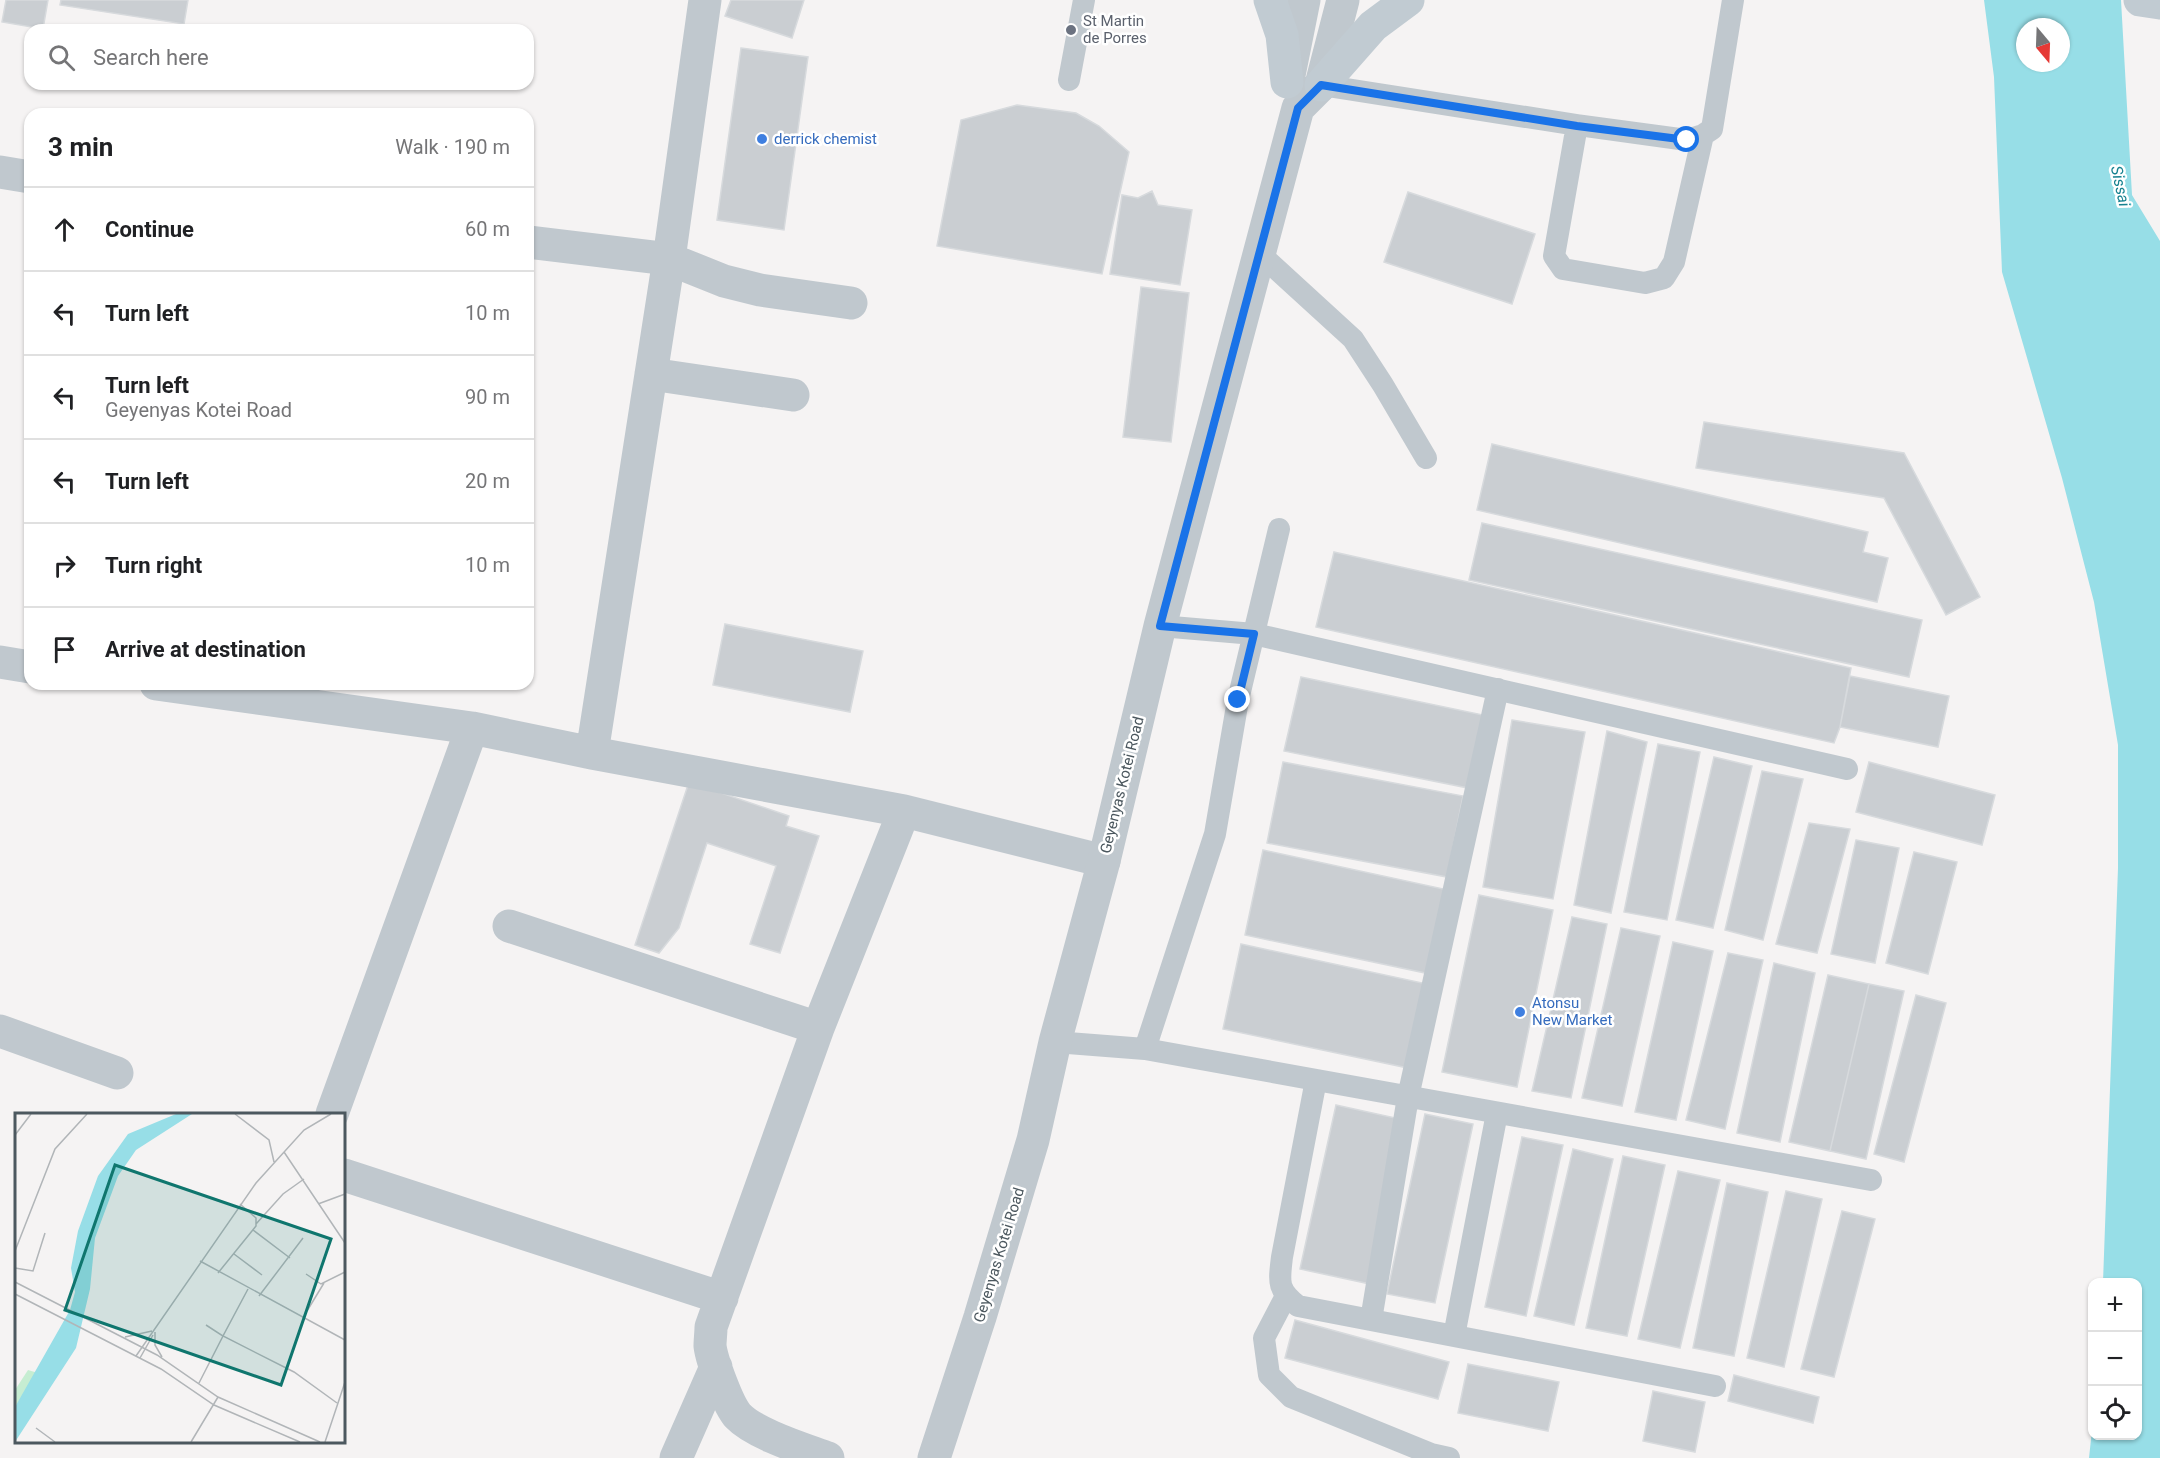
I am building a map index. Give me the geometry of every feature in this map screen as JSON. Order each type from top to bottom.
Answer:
[{"type":"main road","points":[[1270,0],[1282,35],[1293,95]]},
{"type":"main road","points":[[1321,85],[1373,26],[1408,0]]},
{"type":"main road","points":[[2140,0],[2160,3]]},
{"type":"street","points":[[592,753],[669,259],[705,0]]},
{"type":"street","name":"Geyenyas Kotei Road","points":[[934,1458],[980,1317],[1033,1140],[1055,1042],[1104,861],[1160,626],[1260,254],[1293,95],[1304,0]]},
{"type":"street","points":[[1293,95],[1321,85],[1343,0]]},
{"type":"street","points":[[0,171],[24,176]]},
{"type":"street","points":[[534,243],[669,259],[724,281],[760,290],[852,303]]},
{"type":"street","points":[[651,374],[793,395]]},
{"type":"street","points":[[0,662],[24,666]]},
{"type":"street","points":[[199,690],[472,728],[592,753],[904,811],[1104,861]]},
{"type":"street","points":[[332,1113],[472,728]]},
{"type":"street","points":[[828,1458],[759,1430],[738,1416],[716,1367],[710,1347],[711,1327],[818,1028],[904,811]]},
{"type":"street","points":[[509,926],[818,1028]]},
{"type":"street","points":[[0,1031],[117,1073]]},
{"type":"street","points":[[345,1175],[722,1298]]},
{"type":"street","points":[[676,1458],[716,1367]]},
{"type":"lane","points":[[1069,80],[1084,0]]},
{"type":"lane","points":[[1321,85],[1577,126],[1687,140],[1703,135],[1712,129],[1733,0]]},
{"type":"lane","points":[[1577,126],[1554,256],[1563,269],[1646,283],[1664,278],[1674,262],[1703,135]]},
{"type":"lane","points":[[1260,254],[1353,339],[1426,458]]},
{"type":"lane","points":[[1145,1049],[1215,834],[1238,700],[1280,529]]},
{"type":"lane","points":[[1160,626],[1254,634],[1847,768]]},
{"type":"lane","points":[[1371,1320],[1408,1097],[1498,689]]},
{"type":"lane","points":[[1055,1042],[1145,1049],[1871,1180]]},
{"type":"lane","points":[[1316,1080],[1279,1282],[1286,1296],[1298,1306],[1715,1386]]},
{"type":"lane","points":[[1454,1336],[1497,1113]]},
{"type":"lane","points":[[1286,1296],[1264,1338],[1269,1375],[1291,1397],[1431,1454],[1449,1458]]},
{"type":"water","name":"Sissai","points":[[1984,0],[2121,0],[2132,195],[2160,241],[2160,1458],[2089,1458],[2091,1440],[2142,1440],[2142,1278],[2103,1278],[2118,868],[2118,745],[2094,602],[2062,478],[2002,272],[1994,77]]},
{"type":"building","points":[[6,0],[48,0],[44,24],[24,26],[2,22]]},
{"type":"building","points":[[61,0],[188,0],[184,24],[60,5]]},
{"type":"building","points":[[731,0],[804,0],[792,38],[725,16]]},
{"type":"building","name":"derrick chemist","points":[[741,48],[808,57],[784,230],[717,220]]},
{"type":"building","points":[[1017,105],[1076,113],[1099,126],[1129,152],[1102,274],[937,246],[961,120]]},
{"type":"building","points":[[1152,191],[1158,205],[1192,210],[1180,285],[1110,274],[1122,195],[1138,198]]},
{"type":"building","points":[[1408,192],[1535,234],[1512,304],[1384,262]]},
{"type":"building","points":[[1141,287],[1189,293],[1171,442],[1123,437]]},
{"type":"building","points":[[1704,422],[1904,453],[1980,597],[1946,615],[1884,498],[1696,468]]},
{"type":"building","points":[[1492,444],[1868,532],[1863,552],[1888,558],[1877,602],[1477,510]]},
{"type":"building","points":[[1482,523],[1922,620],[1909,677],[1469,580]]},
{"type":"building","points":[[1334,552],[1851,668],[1840,727],[1834,743],[1316,627]]},
{"type":"building","points":[[725,624],[863,651],[850,712],[713,685]]},
{"type":"building","points":[[1850,676],[1949,696],[1938,747],[1840,727]]},
{"type":"building","points":[[1301,677],[1483,715],[1468,788],[1284,751]]},
{"type":"building","points":[[1512,720],[1585,732],[1553,899],[1483,887]]},
{"type":"building","points":[[1607,731],[1647,742],[1611,913],[1574,905]]},
{"type":"building","points":[[1658,744],[1700,752],[1667,920],[1624,912]]},
{"type":"building","points":[[1714,757],[1752,766],[1713,928],[1676,920]]},
{"type":"building","points":[[1283,762],[1463,796],[1447,877],[1267,843]]},
{"type":"building","points":[[1869,762],[1995,795],[1982,845],[1856,812]]},
{"type":"building","points":[[1762,771],[1803,779],[1763,940],[1725,930]]},
{"type":"building","points":[[689,782],[789,816],[786,826],[819,836],[780,953],[750,944],[776,866],[707,843],[679,928],[659,953],[635,945]]},
{"type":"building","points":[[1809,823],[1850,829],[1817,953],[1776,944]]},
{"type":"building","points":[[1856,840],[1899,848],[1875,963],[1831,954]]},
{"type":"building","points":[[1263,850],[1448,890],[1430,974],[1245,935]]},
{"type":"building","points":[[1914,852],[1957,862],[1928,974],[1886,963]]},
{"type":"building","points":[[1479,895],[1553,910],[1517,1087],[1442,1072]]},
{"type":"building","points":[[1572,917],[1607,924],[1571,1098],[1532,1091]]},
{"type":"building","points":[[1621,928],[1660,936],[1622,1106],[1582,1098]]},
{"type":"building","points":[[1673,942],[1713,951],[1676,1120],[1635,1112]]},
{"type":"building","points":[[1241,944],[1427,984],[1408,1068],[1223,1029]]},
{"type":"building","points":[[1728,953],[1763,960],[1725,1129],[1686,1120]]},
{"type":"building","points":[[1774,963],[1815,973],[1780,1142],[1737,1133]]},
{"type":"building","points":[[1828,975],[1869,984],[1830,1151],[1789,1142]]},
{"type":"building","points":[[1869,984],[1904,991],[1866,1159],[1830,1151]]},
{"type":"building","points":[[1916,995],[1946,1003],[1904,1162],[1874,1154]]},
{"type":"building","points":[[1336,1105],[1400,1119],[1370,1284],[1300,1269]]},
{"type":"building","points":[[1425,1114],[1473,1124],[1435,1303],[1387,1294]]},
{"type":"building","points":[[1522,1137],[1563,1145],[1526,1316],[1485,1307]]},
{"type":"building","points":[[1573,1149],[1613,1159],[1574,1325],[1534,1316]]},
{"type":"building","points":[[1623,1156],[1665,1165],[1627,1336],[1586,1328]]},
{"type":"building","points":[[1678,1171],[1720,1180],[1680,1348],[1638,1339]]},
{"type":"building","points":[[1727,1183],[1768,1192],[1734,1356],[1693,1348]]},
{"type":"building","points":[[1786,1191],[1822,1199],[1784,1367],[1747,1358]]},
{"type":"building","points":[[1842,1211],[1875,1219],[1834,1377],[1801,1369]]},
{"type":"building","points":[[1295,1320],[1449,1362],[1438,1399],[1285,1358]]},
{"type":"building","points":[[1468,1364],[1559,1382],[1548,1431],[1458,1413]]},
{"type":"building","points":[[1734,1375],[1819,1397],[1813,1423],[1728,1401]]},
{"type":"building","points":[[1653,1391],[1705,1402],[1695,1452],[1643,1441]]},
{"type":"place","name":"St Martin de Porres","points":[[1071,30]]},
{"type":"place","name":"derrick chemist","points":[[762,139]]},
{"type":"place","name":"Atonsu New Market","points":[[1520,1012]]},
{"type":"route","points":[[1238,700],[1254,634],[1160,626],[1298,108],[1321,85],[1577,126],[1687,140]]}]
